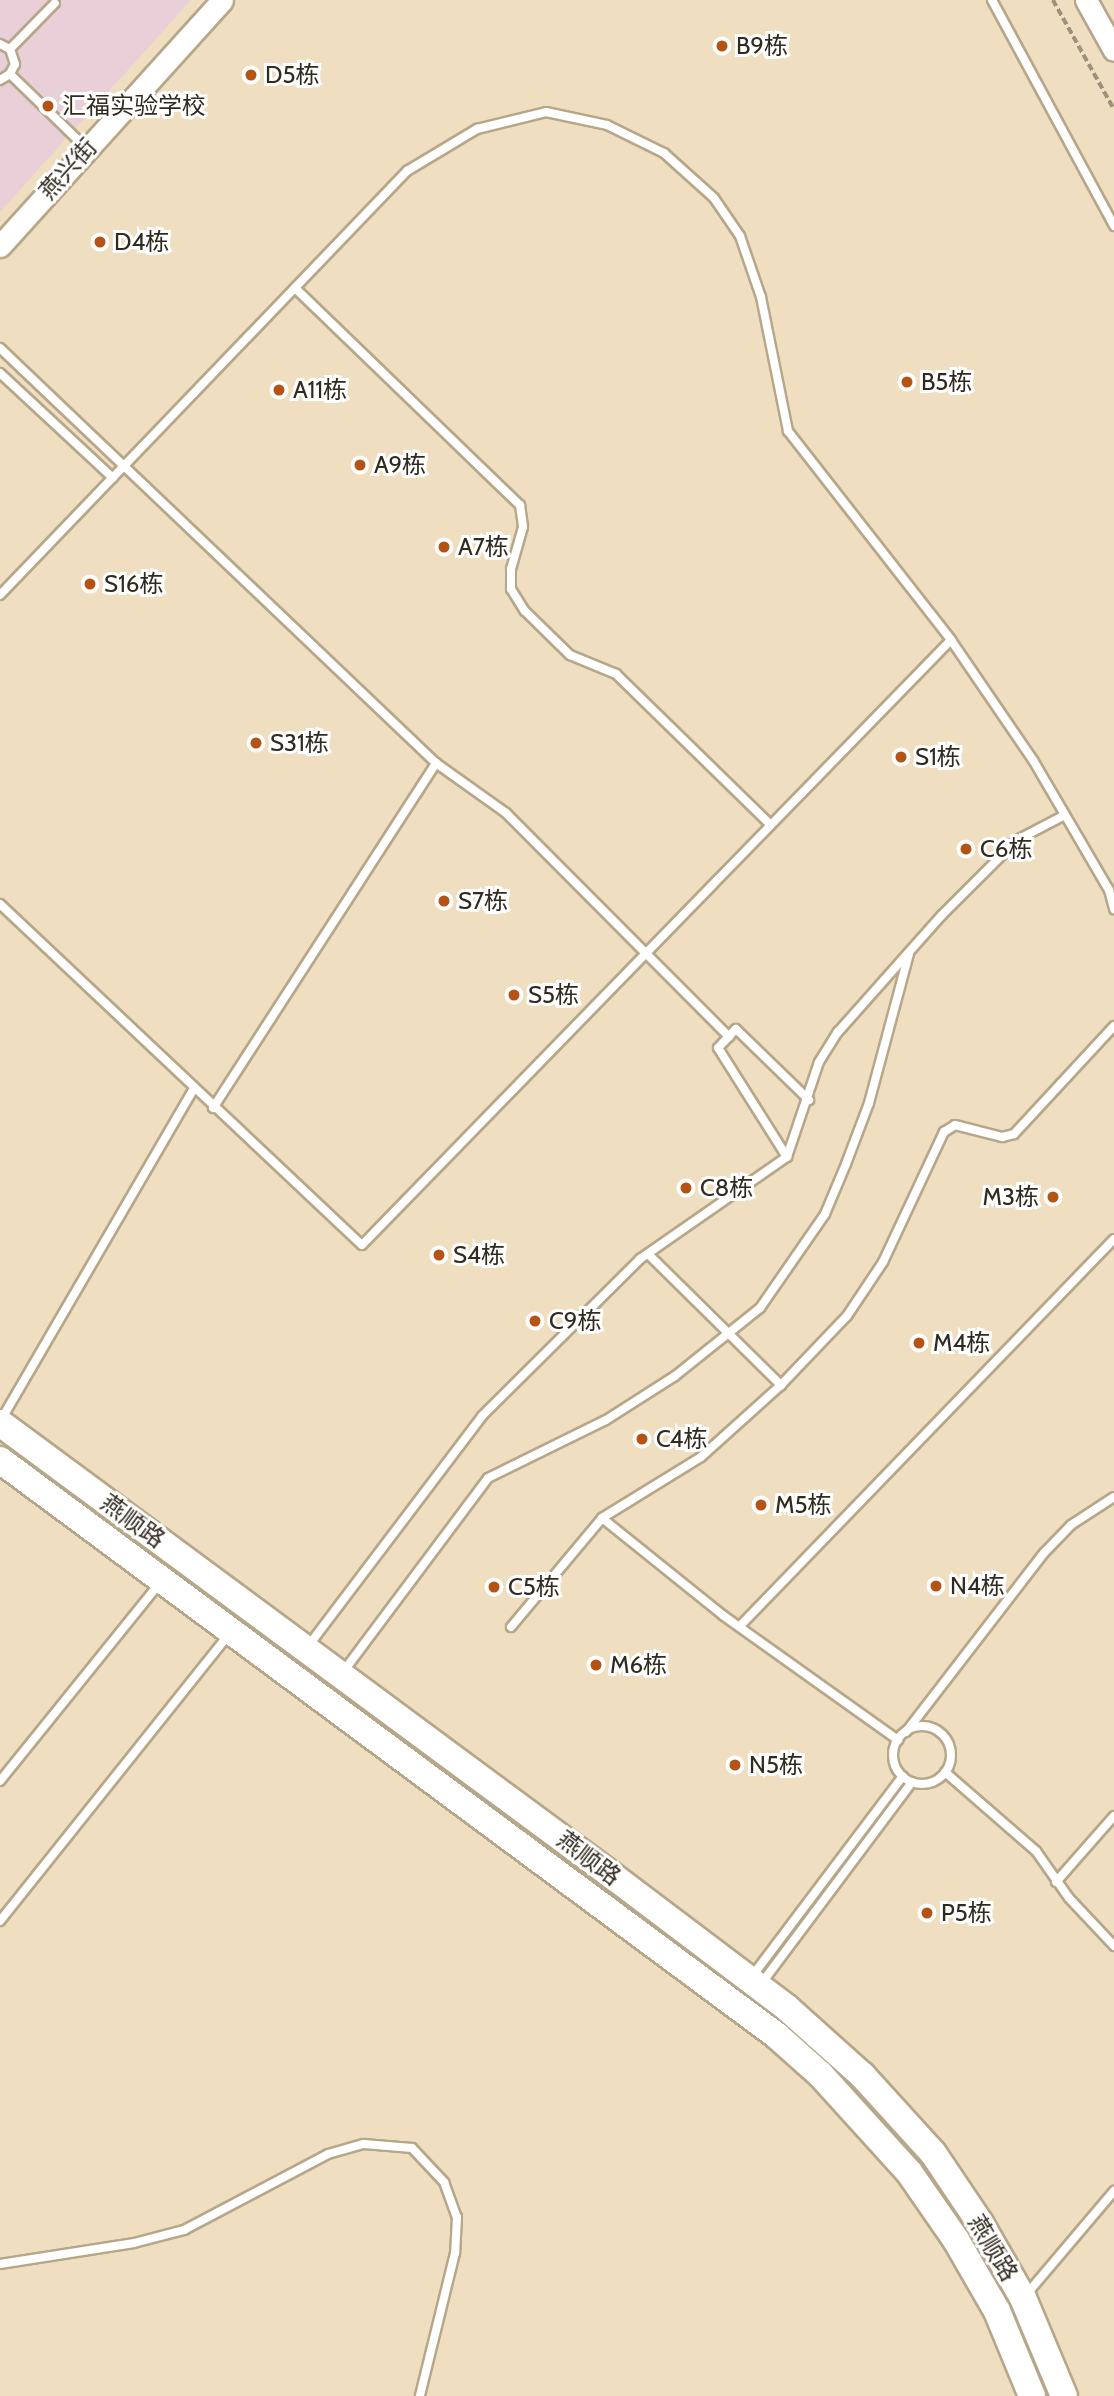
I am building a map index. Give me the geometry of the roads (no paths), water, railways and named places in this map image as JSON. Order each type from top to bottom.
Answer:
[{"type":"main road","name":"燕顺路","points":[[0,1423],[754,1983],[862,2074],[933,2152],[1023,2298],[1065,2396]]},
{"type":"main road","name":"燕顺路","points":[[0,1460],[776,2035],[820,2074],[909,2172],[956,2239],[997,2311],[1032,2396]]},
{"type":"street","name":"燕兴街","points":[[0,246],[222,0]]},
{"type":"street","points":[[1086,0],[1114,50]]},
{"type":"lane","points":[[992,0],[1114,226]]},
{"type":"lane","points":[[10,49],[55,3]]},
{"type":"lane","points":[[0,44],[10,49],[15,64],[10,74],[0,80]]},
{"type":"lane","points":[[10,74],[87,149]]},
{"type":"lane","points":[[0,596],[407,170],[477,129],[546,112],[607,125],[664,153],[714,198],[740,236],[761,297],[788,431],[950,640],[1065,815],[1109,890],[1114,909]]},
{"type":"lane","points":[[295,288],[520,505],[523,527],[511,569],[511,589],[525,611],[570,654],[616,674],[771,825]]},
{"type":"lane","points":[[0,348],[436,763],[506,813],[729,1037]]},
{"type":"lane","points":[[0,373],[113,478]]},
{"type":"lane","points":[[0,904],[193,1090],[362,1245],[950,640]]},
{"type":"lane","points":[[213,1108],[436,763]]},
{"type":"lane","points":[[306,1649],[482,1416],[648,1254],[787,1157],[809,1100],[819,1062],[838,1032],[910,951],[1017,840],[1065,815]]},
{"type":"lane","points":[[341,1675],[488,1478],[606,1420],[731,1335],[760,1308],[825,1214],[869,1103],[910,951]]},
{"type":"lane","points":[[511,1627],[602,1518],[701,1457],[782,1385],[847,1316],[883,1262],[944,1132],[955,1125],[1002,1137],[1014,1134],[1114,1026]]},
{"type":"lane","points":[[787,1157],[718,1048],[736,1030],[809,1100]]},
{"type":"lane","points":[[0,1423],[193,1090]]},
{"type":"lane","points":[[740,1626],[1114,1239]]},
{"type":"lane","points":[[648,1254],[782,1385]]},
{"type":"lane","points":[[905,1732],[927,1727],[944,1737],[951,1753],[945,1772],[929,1783],[912,1782],[903,1776],[894,1762],[898,1740],[1044,1553],[1071,1525],[1114,1497]]},
{"type":"lane","points":[[602,1518],[740,1626],[898,1740]]},
{"type":"lane","points":[[0,1781],[162,1581]]},
{"type":"lane","points":[[0,1921],[230,1632]]},
{"type":"lane","points":[[945,1772],[1036,1851],[1056,1882],[1114,1946]]},
{"type":"lane","points":[[754,1983],[903,1776]]},
{"type":"lane","points":[[754,1983],[912,1782]]},
{"type":"lane","points":[[1056,1882],[1114,1816]]},
{"type":"lane","points":[[0,2264],[134,2244],[184,2230],[340,2150],[383,2143],[412,2148],[444,2182],[457,2217],[455,2253],[420,2396]]},
{"type":"lane","points":[[1023,2298],[1114,2191]]},
{"type":"place","name":"B9栋","points":[[722,46]]},
{"type":"place","name":"D5栋","points":[[251,75]]},
{"type":"place","name":"汇福实验学校","points":[[48,106]]},
{"type":"place","name":"D4栋","points":[[100,242]]},
{"type":"place","name":"B5栋","points":[[907,382]]},
{"type":"place","name":"A11栋","points":[[279,390]]},
{"type":"place","name":"A9栋","points":[[360,465]]},
{"type":"place","name":"A7栋","points":[[444,547]]},
{"type":"place","name":"S16栋","points":[[90,584]]},
{"type":"place","name":"S31栋","points":[[256,743]]},
{"type":"place","name":"S1栋","points":[[901,757]]},
{"type":"place","name":"C6栋","points":[[966,849]]},
{"type":"place","name":"S7栋","points":[[444,901]]},
{"type":"place","name":"S5栋","points":[[514,995]]},
{"type":"place","name":"C8栋","points":[[686,1188]]},
{"type":"place","name":"M3栋","points":[[1053,1197]]},
{"type":"place","name":"S4栋","points":[[439,1255]]},
{"type":"place","name":"C9栋","points":[[535,1321]]},
{"type":"place","name":"M4栋","points":[[919,1343]]},
{"type":"place","name":"C4栋","points":[[642,1439]]},
{"type":"place","name":"M5栋","points":[[761,1505]]},
{"type":"place","name":"N4栋","points":[[936,1586]]},
{"type":"place","name":"C5栋","points":[[494,1587]]},
{"type":"place","name":"M6栋","points":[[596,1665]]},
{"type":"place","name":"N5栋","points":[[735,1765]]},
{"type":"place","name":"P5栋","points":[[927,1913]]}]
